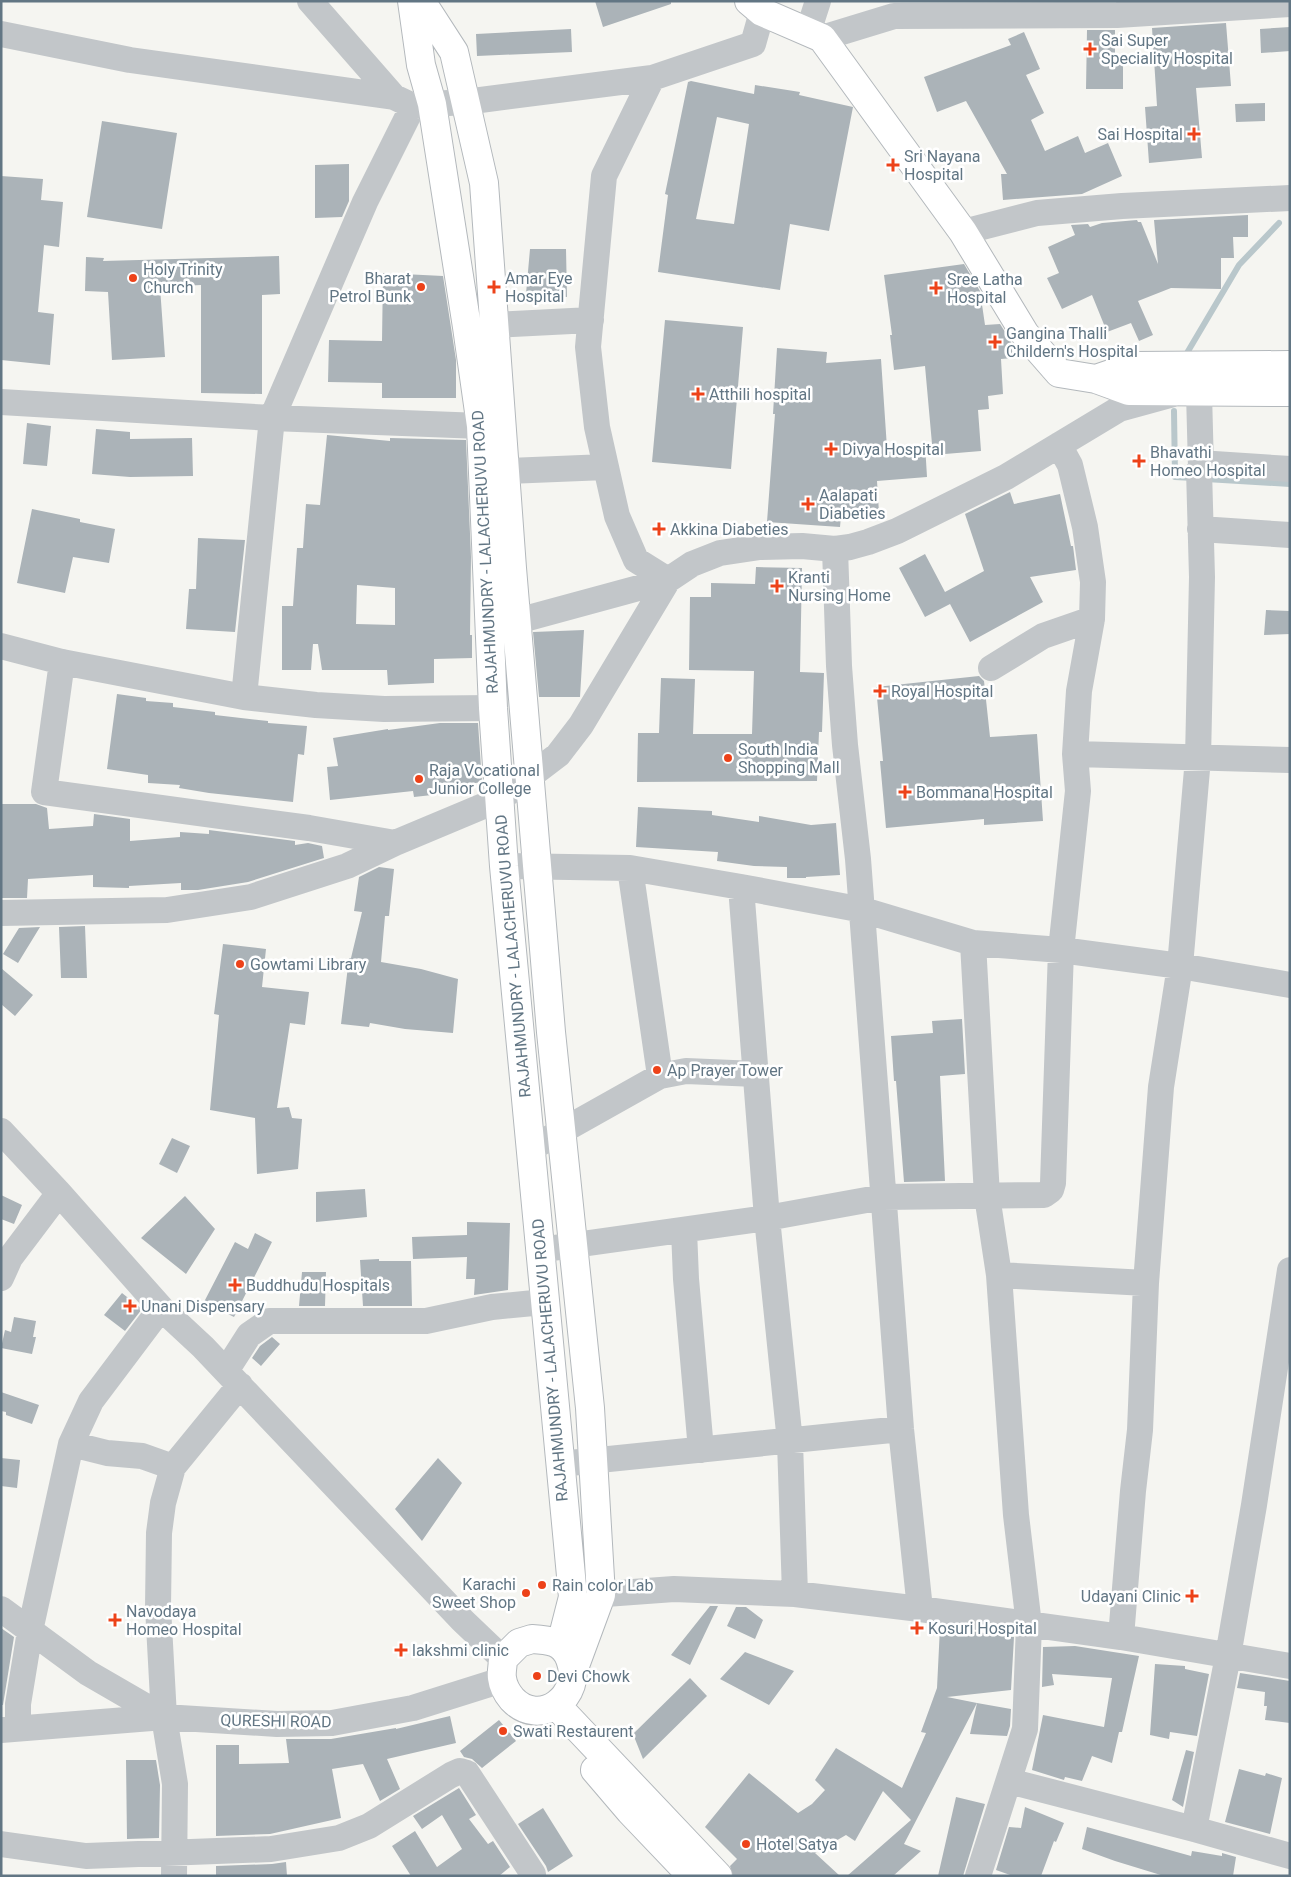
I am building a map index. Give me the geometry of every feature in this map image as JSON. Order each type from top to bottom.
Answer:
[{"type":"main road","name":"RAJAHMUNDRY - LALACHERUVU ROAD","points":[[412,1],[421,65],[413,102],[481,326],[481,426],[494,472],[489,628],[504,866],[573,1597],[561,1644]]},
{"type":"main road","points":[[421,1],[454,52],[484,184],[481,326],[494,472],[516,621],[561,1132],[590,1408],[601,1595],[566,1697],[549,1708],[529,1710],[516,1703],[507,1693],[502,1669],[519,1643],[532,1639],[546,1639],[561,1644],[568,1656],[573,1672]]},
{"type":"main road","points":[[755,7],[815,35],[963,232],[1025,334],[1059,373],[1096,379],[1129,391],[1190,393],[1290,392]]},
{"type":"main road","points":[[1096,379],[1134,366],[1290,365]]},
{"type":"main road","points":[[549,1708],[630,1812],[692,1876]]},
{"type":"main road","points":[[549,1708],[718,1876]]},
{"type":"street","points":[[310,1],[413,102]]},
{"type":"street","points":[[818,1],[815,35],[894,16],[1290,4]]},
{"type":"street","points":[[1,34],[130,60],[413,102],[465,102],[652,78],[753,44],[755,7]]},
{"type":"street","points":[[652,78],[604,176],[589,356],[597,427],[617,516],[636,560],[668,580]]},
{"type":"street","points":[[244,697],[272,418],[365,202],[413,102]]},
{"type":"street","points":[[963,232],[1037,213],[1122,206],[1290,198]]},
{"type":"street","points":[[481,326],[591,320]]},
{"type":"street","points":[[489,628],[668,580],[692,564],[720,553],[760,547],[802,546],[835,549],[859,545],[896,531],[1006,477],[1119,409],[1190,393],[1201,468]]},
{"type":"street","points":[[1,402],[272,418],[481,426]]},
{"type":"street","points":[[539,1250],[767,1218],[884,1196],[1044,1195],[1051,1190],[1053,1183],[1061,950],[1078,791],[1075,754],[1079,691],[1092,619],[1093,582],[1085,527],[1070,465],[1059,444]]},
{"type":"street","points":[[1121,1637],[1140,1430],[1146,1283],[1161,1087],[1180,966],[1198,758],[1202,577],[1199,470],[1205,464],[1290,469]]},
{"type":"street","points":[[494,472],[606,467]]},
{"type":"street","points":[[1200,529],[1290,535]]},
{"type":"street","points":[[835,549],[839,666],[845,745],[863,910],[901,1429],[920,1609]]},
{"type":"street","points":[[1,913],[167,910],[251,897],[347,866],[395,843],[500,799],[558,755],[581,725],[668,580]]},
{"type":"street","points":[[991,668],[1042,636],[1092,619]]},
{"type":"street","points":[[1,646],[62,662],[244,697],[316,705],[384,709],[493,708]]},
{"type":"street","points":[[62,662],[44,792],[309,828],[395,843]]},
{"type":"street","points":[[1075,754],[1290,760]]},
{"type":"street","points":[[504,866],[630,868],[863,910],[973,943],[1061,950],[1180,966],[1290,985]]},
{"type":"street","points":[[630,868],[660,1076]]},
{"type":"street","points":[[741,887],[767,1218],[790,1442],[795,1594]]},
{"type":"street","points":[[973,943],[988,1196],[999,1275],[1016,1515],[1029,1625],[1025,1729],[978,1876]]},
{"type":"street","points":[[530,1150],[660,1076],[686,1071],[756,1074]]},
{"type":"street","points":[[4,1140],[59,1193],[161,1308],[233,1378],[462,1620],[502,1669]]},
{"type":"street","points":[[4,1262],[59,1193]]},
{"type":"street","points":[[684,1230],[688,1308],[700,1450]]},
{"type":"street","points":[[1194,1829],[1228,1656],[1254,1505],[1290,1270]]},
{"type":"street","points":[[999,1275],[1146,1283]]},
{"type":"street","points":[[175,1864],[175,1784],[164,1717],[158,1607],[159,1533],[163,1504],[172,1467],[233,1378],[249,1335],[269,1321],[426,1321],[492,1307],[544,1302]]},
{"type":"street","points":[[9,1729],[18,1704],[30,1631],[71,1444],[91,1402],[161,1308]]},
{"type":"street","points":[[560,1464],[790,1442],[901,1429]]},
{"type":"street","points":[[71,1444],[107,1453],[142,1456],[172,1467]]},
{"type":"street","points":[[573,1597],[674,1590],[795,1594],[1121,1637],[1290,1666]]},
{"type":"street","points":[[1,1609],[88,1674],[164,1717]]},
{"type":"street","name":"QURESHI ROAD","points":[[9,1729],[164,1717],[277,1724],[332,1723],[413,1708],[502,1669]]},
{"type":"street","points":[[1,1844],[84,1866],[175,1864],[271,1849],[339,1838],[369,1826],[441,1780],[460,1771],[467,1773],[533,1874]]},
{"type":"street","points":[[1009,1781],[1290,1856]]},
{"type":"building","points":[[595,1],[671,1],[671,4],[603,27]]},
{"type":"building","points":[[1226,23],[1231,86],[1196,88],[1202,158],[1149,163],[1145,107],[1157,106],[1152,28]]},
{"type":"building","points":[[1290,27],[1290,51],[1261,53],[1260,29]]},
{"type":"building","points":[[571,29],[572,52],[477,56],[476,34]]},
{"type":"building","points":[[1087,30],[1115,30],[1115,56],[1123,56],[1123,89],[1086,89]]},
{"type":"building","points":[[1024,32],[1040,69],[1026,75],[1044,113],[1031,120],[1045,151],[1078,136],[1085,153],[1108,143],[1122,176],[1082,194],[1003,200],[1001,174],[1007,174],[966,101],[937,112],[924,77],[1011,45],[1008,39]]},
{"type":"building","points":[[691,81],[754,94],[755,85],[800,92],[799,95],[853,107],[829,231],[790,224],[780,290],[658,272],[668,195],[665,194],[688,82]],"holes":[[[717,117],[749,124],[734,224],[696,219]]]},
{"type":"building","points":[[1265,103],[1265,121],[1236,122],[1235,104]]},
{"type":"building","points":[[102,121],[177,133],[162,229],[87,217]]},
{"type":"building","points":[[349,164],[349,201],[342,217],[315,218],[315,165]]},
{"type":"building","points":[[1,176],[43,179],[41,200],[63,202],[59,247],[44,245],[38,312],[54,314],[50,365],[1,360]]},
{"type":"building","points":[[1248,215],[1248,237],[1233,237],[1234,258],[1221,258],[1221,289],[1171,288],[1138,301],[1153,335],[1139,341],[1131,323],[1107,332],[1092,295],[1062,309],[1047,278],[1059,273],[1048,247],[1075,235],[1071,225],[1088,224],[1090,227],[1102,223],[1137,220],[1141,222],[1158,264],[1154,220]]},
{"type":"building","points":[[530,249],[566,249],[567,297],[526,294]]},
{"type":"building","points":[[279,256],[280,294],[262,295],[262,394],[201,393],[201,285],[160,287],[165,357],[112,360],[108,292],[85,291],[86,257],[104,258],[103,261]]},
{"type":"building","points":[[964,264],[980,291],[985,325],[1000,324],[1011,341],[1013,358],[1001,359],[1003,394],[988,396],[989,409],[978,410],[981,451],[933,455],[925,366],[894,370],[890,335],[892,335],[884,275]]},
{"type":"building","points":[[383,273],[443,276],[456,360],[456,398],[382,398],[382,383],[328,382],[329,340],[382,341]]},
{"type":"building","name":"Atthili hospital","points":[[665,320],[743,327],[731,469],[652,462]]},
{"type":"building","points":[[777,348],[827,352],[826,363],[881,359],[887,448],[925,444],[927,477],[877,481],[879,513],[841,516],[840,527],[767,522],[775,414],[773,414]]},
{"type":"building","points":[[27,423],[51,426],[47,466],[23,464]]},
{"type":"building","points":[[96,429],[130,432],[130,439],[192,438],[193,476],[130,477],[92,474]]},
{"type":"building","points":[[327,435],[390,441],[390,438],[466,440],[471,557],[470,635],[472,635],[472,658],[434,659],[434,683],[388,685],[387,670],[322,670],[318,644],[313,644],[311,670],[282,670],[282,606],[293,606],[297,548],[303,548],[306,504],[320,505]],"holes":[[[357,585],[395,588],[395,625],[356,624]]]},
{"type":"building","points":[[1010,492],[1014,504],[1060,494],[1071,546],[1073,546],[1076,570],[1030,577],[1043,602],[970,642],[950,604],[925,617],[899,568],[925,554],[945,592],[984,571],[965,514]]},
{"type":"building","points":[[32,509],[80,519],[80,522],[115,529],[109,563],[73,557],[65,593],[17,583]]},
{"type":"building","points":[[198,538],[245,540],[235,632],[186,629],[189,589],[196,589]]},
{"type":"building","points":[[756,567],[802,568],[800,672],[824,673],[822,732],[819,732],[817,781],[637,782],[638,733],[659,733],[661,678],[695,679],[693,734],[752,734],[754,671],[689,670],[690,597],[711,597],[711,583],[755,584]]},
{"type":"building","points":[[1266,610],[1290,611],[1290,634],[1264,635]]},
{"type":"building","points":[[584,630],[580,697],[539,697],[533,632]]},
{"type":"building","points":[[979,676],[984,681],[990,737],[1037,734],[1043,821],[984,825],[984,819],[886,828],[880,761],[883,761],[876,687]]},
{"type":"building","points":[[117,694],[146,698],[146,701],[173,703],[173,707],[215,712],[215,715],[268,721],[268,723],[307,726],[304,755],[298,754],[293,802],[209,793],[179,788],[180,785],[148,783],[148,775],[107,769]]},
{"type":"building","points":[[440,723],[478,723],[482,782],[449,787],[450,793],[414,797],[413,791],[330,800],[327,767],[338,766],[333,738]]},
{"type":"building","points":[[1,804],[36,804],[47,808],[49,829],[93,826],[94,814],[130,819],[130,841],[180,837],[180,832],[209,834],[209,830],[295,841],[295,845],[308,843],[322,846],[324,858],[248,882],[198,890],[181,890],[181,883],[129,886],[129,888],[93,887],[93,875],[28,879],[27,898],[1,898]]},
{"type":"building","points":[[638,807],[712,811],[712,815],[759,822],[759,816],[811,825],[836,823],[840,875],[787,878],[787,867],[754,866],[717,861],[718,852],[636,847]]},
{"type":"building","points":[[379,867],[394,869],[389,916],[385,916],[381,962],[421,969],[458,979],[453,1033],[405,1029],[370,1023],[369,1027],[341,1024],[349,958],[351,958],[362,912],[354,911],[359,877]]},
{"type":"building","points":[[85,926],[87,978],[61,978],[59,927]]},
{"type":"building","points":[[40,927],[18,963],[3,954],[19,928]]},
{"type":"building","points":[[223,944],[266,949],[262,987],[309,992],[305,1025],[290,1023],[277,1108],[289,1107],[292,1118],[302,1119],[298,1169],[257,1174],[255,1118],[210,1110],[219,1015],[214,1014]]},
{"type":"building","points":[[1,968],[33,995],[15,1016],[1,1004]]},
{"type":"building","points":[[962,1019],[965,1074],[940,1076],[945,1181],[904,1182],[891,1036],[933,1033],[932,1021]]},
{"type":"building","points":[[172,1138],[190,1146],[177,1173],[159,1164]]},
{"type":"building","points":[[365,1189],[367,1217],[316,1222],[316,1192]]},
{"type":"building","points":[[1,1195],[22,1205],[14,1224],[1,1219]]},
{"type":"building","points":[[185,1196],[215,1229],[186,1274],[141,1238]]},
{"type":"building","points":[[467,1222],[510,1223],[508,1290],[474,1295],[475,1279],[466,1279],[467,1257],[413,1259],[412,1237],[467,1235]]},
{"type":"building","points":[[255,1233],[272,1242],[234,1317],[204,1302],[235,1242],[248,1249]]},
{"type":"building","points":[[379,1259],[379,1261],[411,1261],[412,1306],[363,1306],[360,1260]]},
{"type":"building","points":[[302,1272],[326,1272],[325,1306],[299,1306]]},
{"type":"building","points":[[122,1293],[142,1309],[125,1331],[104,1315]]},
{"type":"building","points":[[14,1317],[36,1321],[33,1337],[36,1337],[32,1354],[1,1348],[5,1330],[11,1332]]},
{"type":"building","points":[[272,1337],[280,1344],[261,1366],[252,1358],[260,1346]]},
{"type":"building","points":[[1,1392],[39,1405],[32,1424],[6,1415],[6,1412],[1,1411]]},
{"type":"building","points":[[1,1458],[20,1460],[17,1488],[1,1486]]},
{"type":"building","points":[[438,1458],[462,1483],[422,1541],[395,1509]]},
{"type":"building","points":[[710,1606],[718,1606],[690,1665],[671,1655]]},
{"type":"building","points":[[736,1607],[746,1607],[763,1620],[755,1639],[727,1626]]},
{"type":"building","points":[[940,1627],[1014,1637],[1011,1690],[947,1697],[977,1703],[904,1844],[921,1851],[893,1876],[847,1876],[911,1820],[883,1791],[855,1841],[846,1835],[815,1853],[840,1876],[733,1876],[730,1866],[737,1859],[705,1827],[749,1773],[798,1813],[812,1804],[825,1790],[815,1780],[836,1748],[902,1788],[926,1733],[921,1732],[937,1688]]},
{"type":"building","points":[[1,1628],[14,1637],[3,1705],[1,1705]]},
{"type":"building","points":[[1075,1646],[1139,1656],[1122,1732],[1119,1732],[1112,1763],[1092,1756],[1082,1781],[1065,1777],[1064,1780],[1032,1770],[1043,1715],[1104,1727],[1112,1678],[1052,1674],[1054,1685],[1042,1687],[1043,1647]]},
{"type":"building","points":[[745,1652],[794,1671],[769,1705],[720,1679]]},
{"type":"building","points":[[1155,1664],[1185,1666],[1185,1669],[1209,1674],[1197,1736],[1170,1732],[1169,1739],[1150,1735]]},
{"type":"building","points":[[1240,1673],[1290,1681],[1290,1723],[1265,1720],[1267,1706],[1264,1706],[1265,1692],[1237,1688]]},
{"type":"building","points":[[690,1678],[707,1696],[643,1759],[633,1734]]},
{"type":"building","points":[[977,1703],[1011,1709],[1010,1726],[1007,1736],[970,1734]]},
{"type":"building","points":[[450,1716],[456,1743],[387,1759],[400,1789],[380,1801],[363,1764],[332,1769],[341,1818],[270,1834],[216,1836],[216,1745],[239,1745],[239,1764],[289,1763],[286,1739],[331,1739],[396,1729]]},
{"type":"building","points":[[499,1720],[516,1741],[482,1768],[472,1759],[464,1757],[460,1751]]},
{"type":"building","points":[[1186,1750],[1194,1752],[1183,1807],[1172,1800]]},
{"type":"building","points":[[126,1760],[156,1760],[160,1785],[159,1838],[127,1839]]},
{"type":"building","points":[[1239,1769],[1265,1776],[1266,1773],[1282,1778],[1270,1834],[1225,1822]]},
{"type":"building","points":[[459,1788],[476,1815],[469,1819],[488,1844],[493,1841],[510,1867],[499,1876],[411,1876],[392,1846],[415,1831],[437,1867],[462,1849],[442,1815],[422,1829],[413,1816]]},
{"type":"building","points":[[956,1797],[985,1804],[963,1876],[938,1876]]},
{"type":"building","points":[[1025,1807],[1064,1823],[1056,1842],[1054,1841],[1041,1876],[1013,1876],[996,1870],[1009,1827],[1021,1828]]},
{"type":"building","points":[[543,1808],[573,1856],[548,1872],[518,1824]]},
{"type":"building","points":[[1087,1827],[1191,1856],[1192,1851],[1222,1856],[1222,1853],[1236,1857],[1233,1876],[1164,1876],[1115,1861],[1082,1849]]},
{"type":"building","points":[[286,1862],[287,1876],[216,1876],[216,1866]]},
{"type":"waterway","points":[[1184,358],[1239,265],[1279,223]]},
{"type":"waterway","points":[[1174,411],[1175,477],[1194,478]]},
{"type":"waterway","points":[[1206,479],[1290,484]]},
{"type":"place","name":"Sai Super Speciality Hospital","points":[[1090,49]]},
{"type":"place","name":"Sai Hospital","points":[[1194,134]]},
{"type":"place","name":"Sri Nayana Hospital","points":[[893,165]]},
{"type":"place","name":"Holy Trinity Church","points":[[133,278]]},
{"type":"place","name":"Bharat Petrol Bunk","points":[[421,287]]},
{"type":"place","name":"Amar Eye Hospital","points":[[494,287]]},
{"type":"place","name":"Sree Latha Hospital","points":[[936,288]]},
{"type":"place","name":"Gangina Thalli Childern's Hospital","points":[[995,342]]},
{"type":"place","name":"Atthili hospital","points":[[698,394]]},
{"type":"place","name":"Divya Hospital","points":[[831,449]]},
{"type":"place","name":"Bhavathi Homeo Hospital","points":[[1139,461]]},
{"type":"place","name":"Aalapati Diabeties","points":[[808,504]]},
{"type":"place","name":"Akkina Diabeties","points":[[659,529]]},
{"type":"place","name":"Kranti Nursing Home","points":[[777,586]]},
{"type":"place","name":"Royal Hospital","points":[[880,691]]},
{"type":"place","name":"South India Shopping Mall","points":[[728,758]]},
{"type":"place","name":"Raja Vocational Junior College","points":[[419,779]]},
{"type":"place","name":"Bommana Hospital","points":[[905,792]]},
{"type":"place","name":"Gowtami Library","points":[[240,964]]},
{"type":"place","name":"Ap Prayer Tower","points":[[657,1070]]},
{"type":"place","name":"Buddhudu Hospitals","points":[[235,1285]]},
{"type":"place","name":"Unani Dispensary","points":[[130,1306]]},
{"type":"place","name":"Rain color Lab","points":[[542,1585]]},
{"type":"place","name":"Karachi Sweet Shop","points":[[526,1593]]},
{"type":"place","name":"Udayani Clinic","points":[[1192,1596]]},
{"type":"place","name":"Navodaya Homeo Hospital","points":[[115,1620]]},
{"type":"place","name":"Kosuri Hospital","points":[[917,1628]]},
{"type":"place","name":"lakshmi clinic","points":[[401,1650]]},
{"type":"place","name":"Devi Chowk","points":[[537,1676]]},
{"type":"place","name":"Swati Restaurent","points":[[503,1731]]},
{"type":"place","name":"Hotel Satya","points":[[746,1844]]}]
